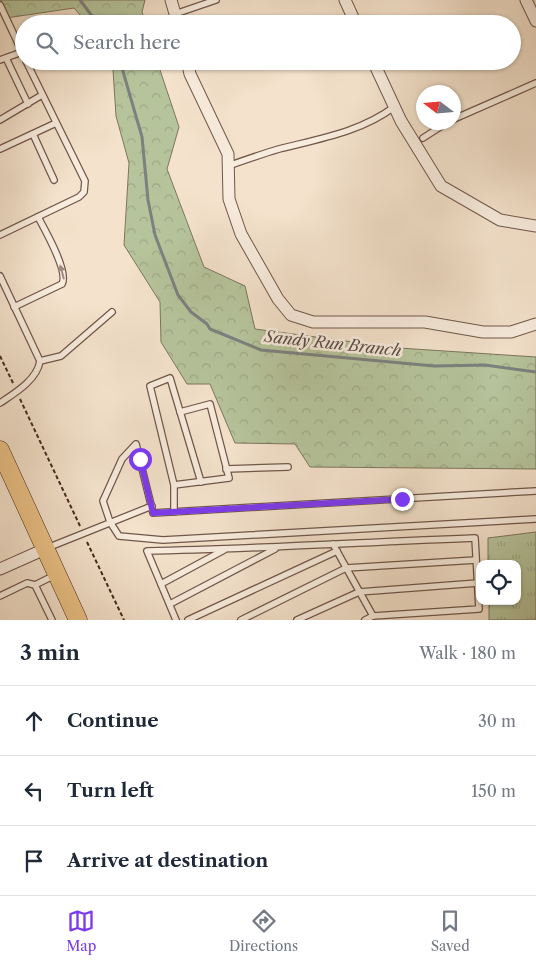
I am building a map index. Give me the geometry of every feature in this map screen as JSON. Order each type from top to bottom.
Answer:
[{"type":"main road","points":[[0,450],[57,574],[75,618]]},
{"type":"street","points":[[171,0],[176,15]]},
{"type":"street","points":[[345,0],[352,15]]},
{"type":"street","points":[[526,0],[536,20]]},
{"type":"street","points":[[189,70],[228,154],[228,199],[241,234],[278,298],[291,315],[313,322],[425,322],[483,332],[511,332],[536,324]]},
{"type":"street","points":[[377,70],[394,107],[441,186],[500,220],[536,226]]},
{"type":"street","points":[[0,569],[44,548]]},
{"type":"lane","points":[[185,15],[216,0]]},
{"type":"lane","points":[[0,5],[3,19],[15,40]]},
{"type":"lane","points":[[3,59],[28,104]]},
{"type":"lane","points":[[0,235],[79,197],[85,188],[85,181],[30,70]]},
{"type":"lane","points":[[461,116],[536,83]]},
{"type":"lane","points":[[0,120],[42,95]]},
{"type":"lane","points":[[228,166],[278,149],[327,138],[367,123],[394,107]]},
{"type":"lane","points":[[0,150],[56,123]]},
{"type":"lane","points":[[424,138],[436,130]]},
{"type":"lane","points":[[33,134],[54,180]]},
{"type":"lane","points":[[14,307],[62,284],[64,280],[62,268],[38,216]]},
{"type":"lane","points":[[0,276],[40,361],[39,368],[31,380],[0,403]]},
{"type":"lane","points":[[40,361],[61,356],[112,312]]},
{"type":"lane","points":[[174,512],[174,484],[150,386],[170,378],[201,482]]},
{"type":"lane","points":[[174,484],[229,478],[210,404],[180,412]]},
{"type":"lane","points":[[536,491],[153,513],[136,444],[122,459],[103,501],[110,522],[119,536],[162,540],[536,519]]},
{"type":"lane","points":[[226,469],[288,467]]},
{"type":"lane","points":[[44,548],[152,506]]},
{"type":"lane","points":[[176,620],[146,552],[277,548],[475,538],[476,560],[346,568],[241,620]]},
{"type":"lane","points":[[333,544],[373,616]]},
{"type":"lane","points":[[170,604],[277,548]]},
{"type":"lane","points":[[161,584],[226,550]]},
{"type":"lane","points":[[188,620],[337,551]]},
{"type":"lane","points":[[0,596],[27,583],[35,585],[57,574]]},
{"type":"lane","points":[[297,620],[359,592],[476,583]]},
{"type":"lane","points":[[35,585],[52,620]]},
{"type":"lane","points":[[365,620],[373,616],[479,609],[479,605]]},
{"type":"path","points":[[0,356],[124,620]]},
{"type":"green space","points":[[0,0],[145,0],[143,15],[80,15],[74,8],[15,15],[15,17],[6,18]]},
{"type":"green space","points":[[113,70],[160,70],[179,127],[167,169],[204,267],[245,286],[255,329],[399,348],[536,357],[536,469],[310,467],[295,444],[235,443],[210,384],[187,384],[161,342],[160,302],[124,245],[129,163],[116,116]]},
{"type":"green space","points":[[536,532],[536,620],[489,620],[489,605],[521,605],[521,560],[488,560],[488,538]]},
{"type":"waterway","name":"Sandy Run Branch","points":[[80,0],[91,15]]},
{"type":"waterway","name":"Sandy Run Branch","points":[[123,70],[142,137],[148,200],[155,235],[178,295],[191,312],[207,324],[210,329],[261,350],[434,366],[485,365],[536,372]]},
{"type":"route","points":[[140,459],[153,513],[402,499]]}]
